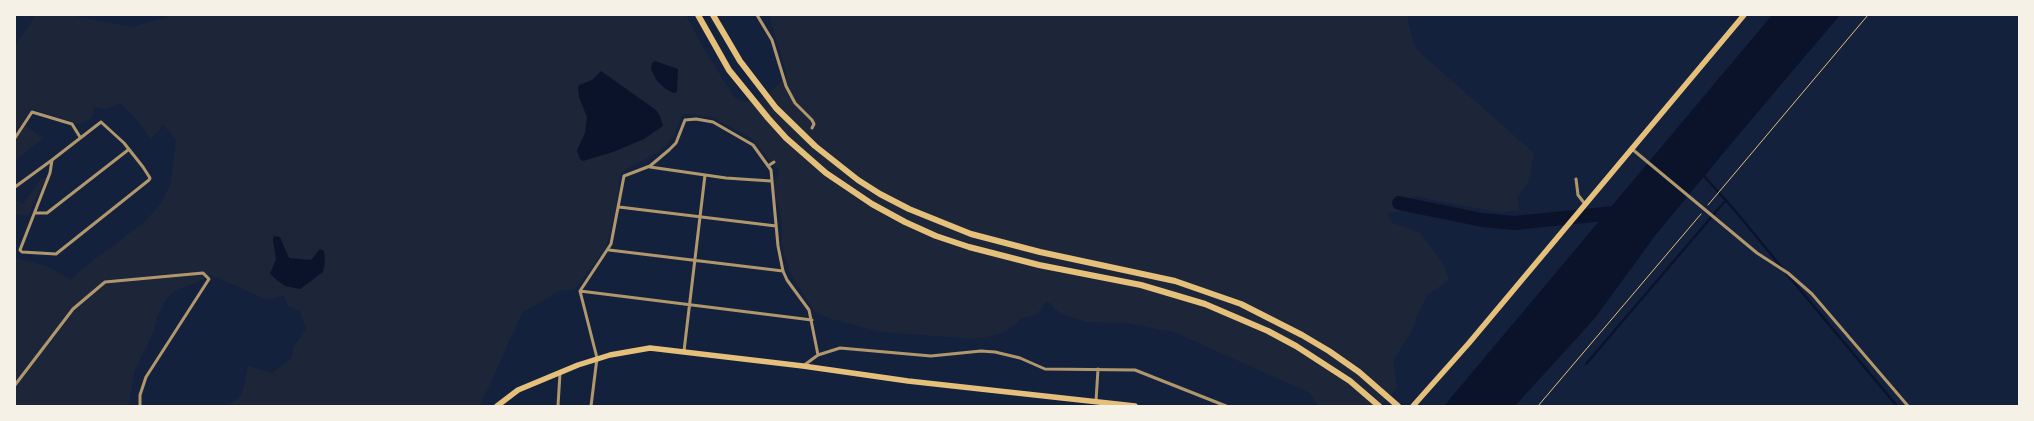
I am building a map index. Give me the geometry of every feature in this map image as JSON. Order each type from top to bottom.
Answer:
[{"type":"highway","points":[[698,15],[730,70],[786,138],[826,173],[872,204],[928,233],[969,247],[1039,265],[1141,285],[1204,304],[1268,331],[1296,346],[1350,381],[1378,405]]},
{"type":"highway","points":[[713,15],[740,62],[776,108],[815,146],[858,180],[880,194],[909,210],[971,234],[1040,252],[1175,281],[1241,304],[1280,323],[1322,347],[1359,372],[1398,406]]},
{"type":"highway","points":[[1413,406],[1469,343],[1744,15]]},
{"type":"highway","points":[[499,405],[518,390],[597,358],[640,349],[661,348],[908,381],[1135,406]]},
{"type":"street","points":[[757,15],[772,40],[786,86],[795,102],[812,120],[814,124],[812,128]]},
{"type":"street","points":[[15,138],[32,112],[72,124],[80,136]]},
{"type":"street","points":[[591,406],[597,358],[580,291],[608,250],[619,207],[624,176],[650,166],[676,143],[681,126],[685,120],[713,122],[753,145],[768,166],[772,174],[771,182],[783,272],[809,310],[818,355]]},
{"type":"street","points":[[15,187],[101,122],[117,135],[150,178],[56,254],[20,250],[50,173],[52,160]]},
{"type":"street","points":[[35,213],[47,213],[128,150]]},
{"type":"street","points":[[1632,150],[1750,247],[1788,273],[1812,294],[1908,406]]},
{"type":"street","points":[[768,166],[774,162]]},
{"type":"street","points":[[650,166],[705,175],[771,182]]},
{"type":"street","points":[[683,352],[705,175]]},
{"type":"street","points":[[1576,179],[1578,195],[1583,206]]},
{"type":"street","points":[[619,207],[776,226]]},
{"type":"street","points":[[608,250],[783,272]]},
{"type":"street","points":[[15,385],[73,309],[105,282],[203,273],[209,279],[146,377],[140,394],[140,406]]},
{"type":"street","points":[[580,291],[812,320]]},
{"type":"street","points":[[803,366],[818,355],[840,348],[931,356],[995,352],[1020,358],[1045,368],[1135,370],[1226,406]]},
{"type":"street","points":[[1096,402],[1098,369]]},
{"type":"street","points":[[558,406],[560,373]]},
{"type":"street","points":[[1418,401],[1423,406]]},
{"type":"shaded area","points":[[36,15],[70,15],[133,27],[174,15],[686,15],[734,97],[743,102],[760,100],[787,75],[769,15],[1407,15],[1413,42],[1418,51],[1534,153],[1528,183],[1518,197],[1519,210],[1499,212],[1417,196],[1403,200],[1400,211],[1388,213],[1392,223],[1421,233],[1445,267],[1449,280],[1428,295],[1418,313],[1413,329],[1393,361],[1397,388],[1381,406],[1318,406],[1310,393],[1174,332],[1125,323],[1086,322],[1061,314],[1047,301],[1036,315],[1021,318],[1015,325],[1000,334],[975,339],[881,332],[828,318],[814,311],[791,274],[781,244],[782,222],[774,187],[779,171],[751,138],[712,117],[689,114],[682,115],[674,137],[659,152],[623,171],[620,175],[615,213],[606,248],[575,289],[559,291],[522,313],[480,406],[228,406],[242,394],[248,366],[272,373],[292,358],[293,347],[307,329],[299,310],[288,306],[284,296],[271,299],[261,297],[211,275],[196,283],[178,289],[165,301],[157,317],[154,331],[135,370],[128,406],[15,406],[15,258],[46,266],[71,280],[82,269],[142,224],[160,205],[171,183],[176,140],[163,125],[151,140],[138,121],[120,103],[107,109],[95,107],[92,118],[80,124],[32,109],[15,133],[15,46]]},
{"type":"shaded area","points":[[1772,15],[1840,15],[1654,237],[1595,318],[1515,406],[1444,406]]},
{"type":"shaded area","points":[[655,61],[678,69],[677,92],[673,93],[657,81],[651,69],[652,63]]},
{"type":"shaded area","points":[[601,71],[656,110],[663,126],[644,139],[613,152],[583,161],[580,159],[577,150],[585,133],[587,117],[579,97],[578,88],[579,85],[592,80]]},
{"type":"shaded area","points":[[25,125],[43,138],[15,161],[15,142]]},
{"type":"shaded area","points":[[47,176],[28,216],[15,215],[15,199],[23,204],[40,180]]},
{"type":"shaded area","points":[[274,236],[280,237],[289,258],[311,260],[320,249],[324,251],[323,272],[300,289],[285,286],[278,281],[270,274],[276,259]]},
{"type":"waterway","points":[[1704,176],[1783,269]]},
{"type":"waterway","points":[[1586,364],[1726,200]]},
{"type":"waterway","points":[[1399,203],[1482,220],[1514,223],[1624,212]]},
{"type":"waterway","points":[[1786,273],[1897,406]]}]
